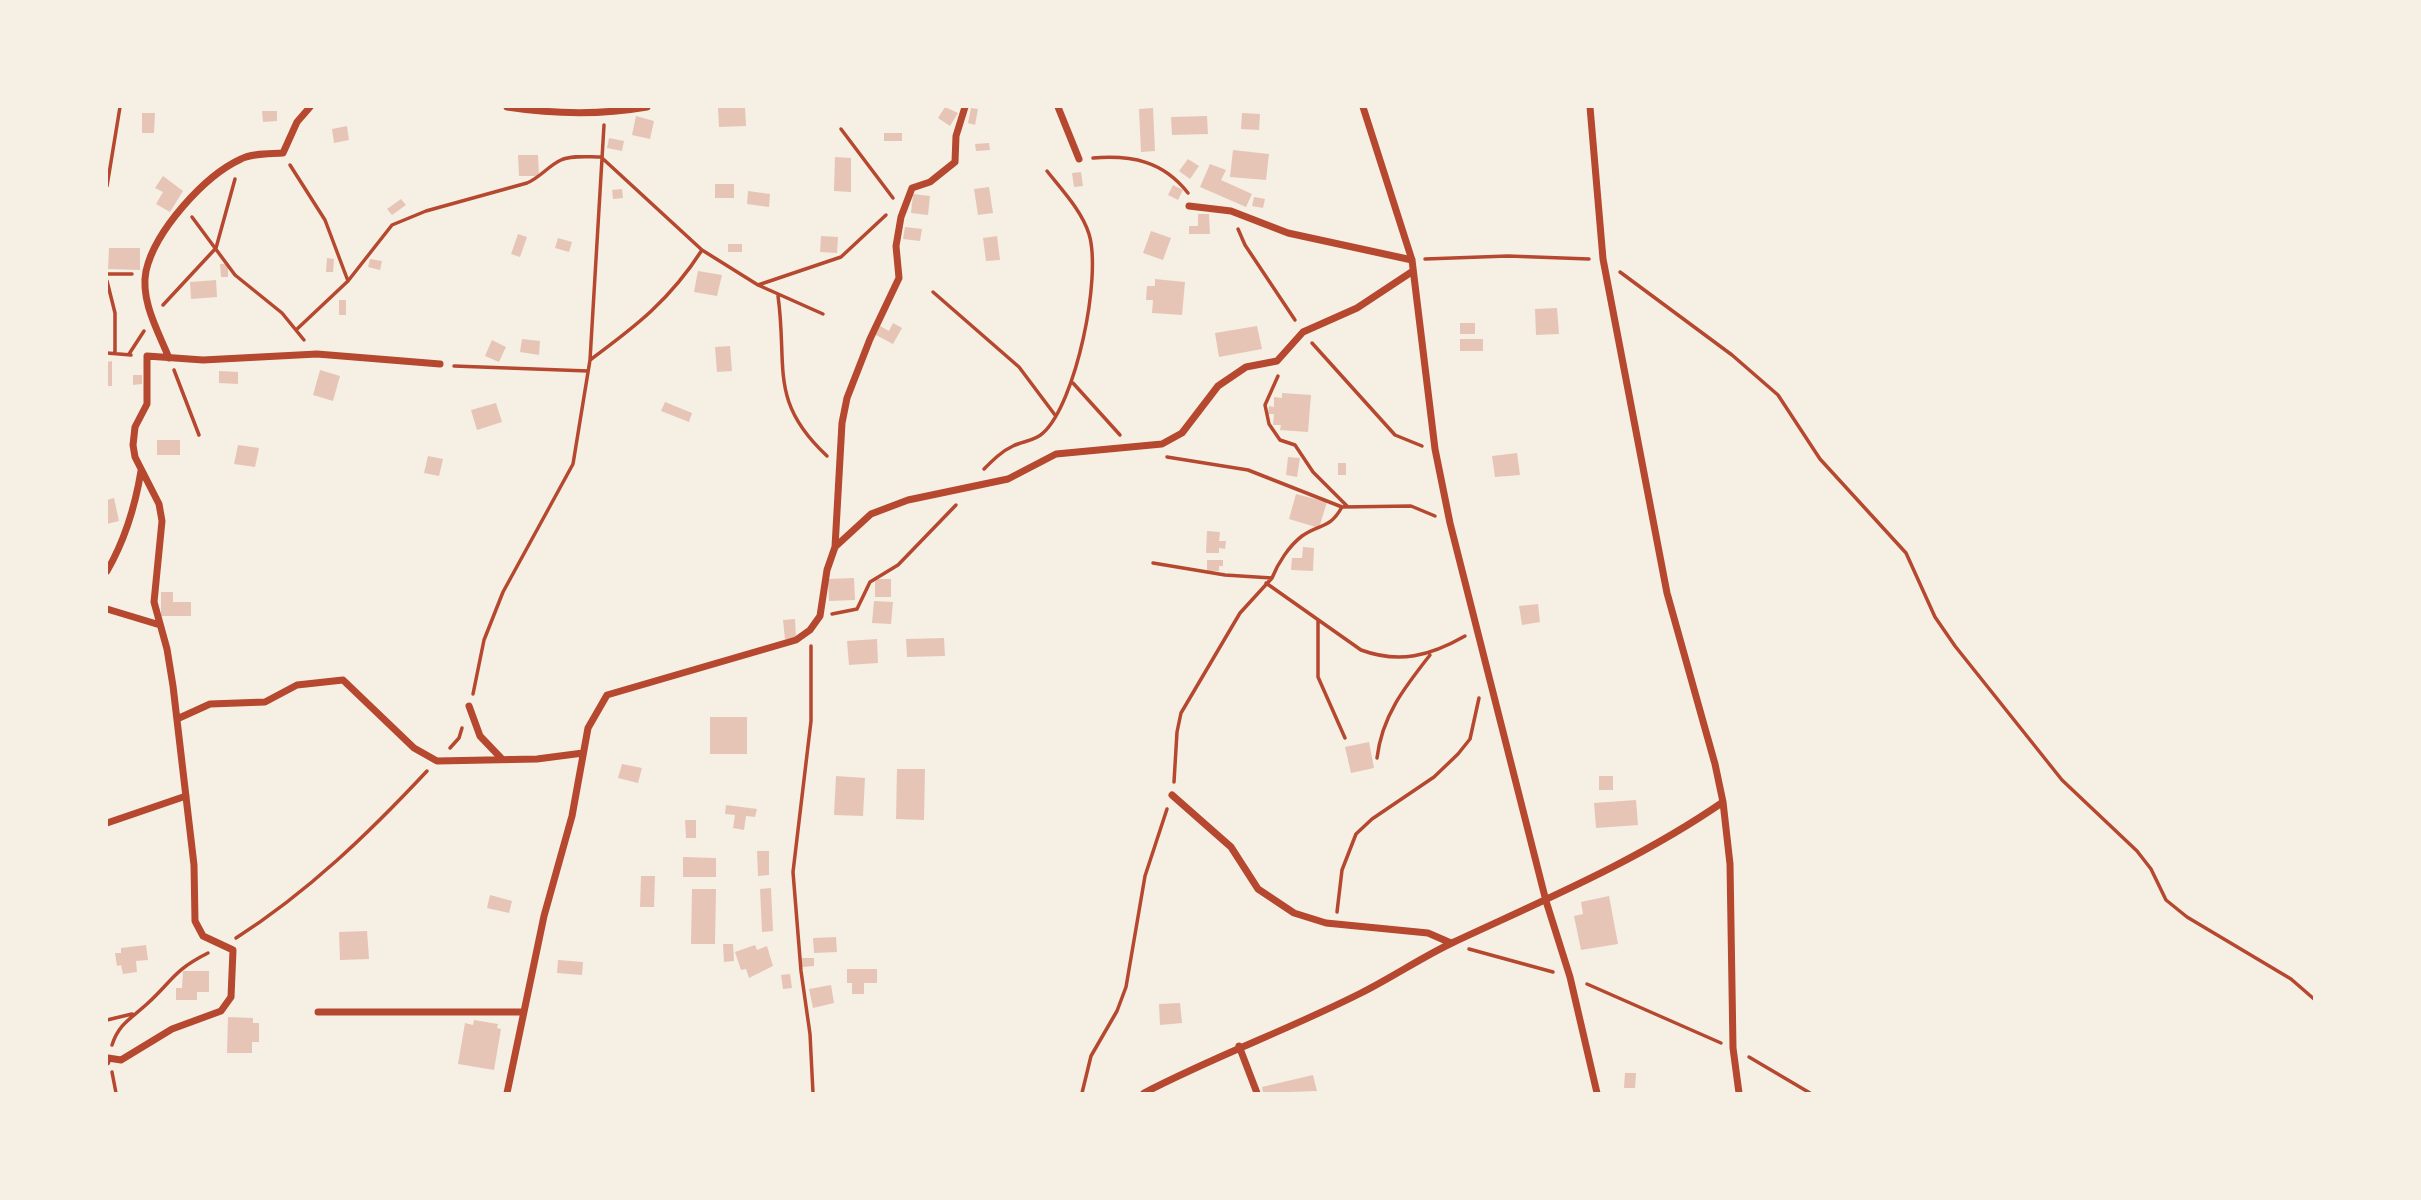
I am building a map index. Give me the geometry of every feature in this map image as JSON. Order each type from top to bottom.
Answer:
[{"type":"street","points":[[169,358],[152,319],[146,285],[149,266],[163,236],[184,206],[212,177],[243,157],[283,153],[297,122],[310,107]]},
{"type":"street","points":[[506,107],[541,112],[605,112],[648,107]]},
{"type":"street","points":[[507,1093],[544,916],[572,816],[588,728],[607,695],[778,646],[810,630],[820,616],[827,570],[835,547],[839,466],[847,398],[870,339],[899,278],[896,246],[901,217],[912,188],[930,182],[955,162],[956,136],[965,107]]},
{"type":"street","points":[[1058,107],[1079,159]]},
{"type":"street","points":[[1363,107],[1412,260],[1435,449],[1450,523],[1546,901],[1570,977],[1597,1093]]},
{"type":"street","points":[[1590,107],[1603,259],[1667,593],[1715,764],[1723,802],[1730,864],[1733,1048],[1739,1093]]},
{"type":"street","points":[[1189,206],[1231,211],[1288,233],[1412,260]]},
{"type":"street","points":[[835,547],[872,514],[908,500],[1008,480],[1056,454],[1162,444],[1182,433],[1218,386],[1246,367],[1278,361],[1303,332],[1357,308],[1413,271]]},
{"type":"street","points":[[108,1060],[121,1060],[172,1030],[221,1012],[231,997],[233,950],[203,936],[195,921],[194,865],[177,719],[167,649],[154,602],[162,521],[159,505],[141,471],[134,444],[135,427],[147,404],[147,356],[169,358],[317,354],[440,364]]},
{"type":"street","points":[[107,571],[124,536],[137,499],[141,471]]},
{"type":"street","points":[[107,609],[160,625]]},
{"type":"street","points":[[177,719],[210,704],[265,702],[297,685],[343,680],[414,748],[437,761],[537,759],[583,753]]},
{"type":"street","points":[[469,706],[480,736],[501,758]]},
{"type":"street","points":[[1172,795],[1231,847],[1248,876],[1272,901],[1310,919],[1335,924],[1399,928],[1427,933],[1451,943]]},
{"type":"street","points":[[107,823],[116,817],[186,796]]},
{"type":"street","points":[[1144,1093],[1239,1046],[1361,993],[1451,943],[1546,901],[1677,834],[1723,802]]},
{"type":"street","points":[[318,1012],[524,1012]]},
{"type":"street","points":[[1239,1046],[1257,1093]]},
{"type":"path","points":[[107,186],[120,107]]},
{"type":"path","points":[[108,1060],[117,1031],[148,1004],[181,967],[222,946],[282,909],[397,804],[459,738],[484,640],[503,593],[573,464],[574,444],[590,360],[605,112]]},
{"type":"path","points":[[841,129],[896,202],[912,188]]},
{"type":"path","points":[[283,153],[325,220],[348,281]]},
{"type":"path","points":[[1079,159],[1119,156],[1145,160],[1169,173],[1188,192],[1189,206]]},
{"type":"path","points":[[129,354],[152,319],[216,248],[230,190],[243,157]]},
{"type":"path","points":[[296,330],[348,281],[385,232],[402,219],[527,183],[543,176],[563,159],[601,157],[702,250],[758,285],[823,314]]},
{"type":"path","points":[[820,616],[857,609],[870,582],[898,565],[998,455],[1043,433],[1073,383],[1087,316],[1092,259],[1089,234],[1065,193],[1047,171]]},
{"type":"path","points":[[184,206],[235,275],[282,313],[317,354]]},
{"type":"path","points":[[758,285],[841,257],[890,209]]},
{"type":"path","points":[[1231,211],[1245,245],[1303,332],[1395,435],[1435,449]]},
{"type":"path","points":[[590,360],[664,301],[702,250]]},
{"type":"path","points":[[1412,260],[1508,256],[1603,259],[1732,355],[1777,395],[1820,459],[1906,553],[1935,617],[1955,646],[2062,780],[2137,851],[2151,869],[2166,900],[2187,917],[2291,979],[2314,999]]},
{"type":"path","points":[[107,274],[138,274],[149,266]]},
{"type":"path","points":[[107,281],[115,313],[115,353]]},
{"type":"path","points":[[933,292],[1019,367],[1055,415]]},
{"type":"path","points":[[777,295],[785,398],[809,438],[839,466]]},
{"type":"path","points":[[107,353],[147,356]]},
{"type":"path","points":[[169,358],[199,435]]},
{"type":"path","points":[[440,364],[588,371]]},
{"type":"path","points":[[1282,369],[1265,405],[1269,424],[1280,440],[1295,445],[1313,472],[1349,508]]},
{"type":"path","points":[[1073,383],[1133,447],[1180,461],[1248,470],[1342,507],[1411,506],[1450,523]]},
{"type":"path","points":[[1082,1093],[1091,1056],[1117,1011],[1126,987],[1145,876],[1172,795],[1181,713],[1240,612],[1272,578],[1281,559],[1301,537],[1328,526],[1342,507]]},
{"type":"path","points":[[1153,563],[1225,575],[1272,578]]},
{"type":"path","points":[[1266,583],[1361,650],[1375,655],[1409,658],[1431,653],[1477,629]]},
{"type":"path","points":[[1318,621],[1318,677],[1345,738]]},
{"type":"path","points":[[810,630],[811,721],[793,872],[798,945],[810,1034],[813,1093]]},
{"type":"path","points":[[1377,758],[1380,735],[1387,718],[1405,685],[1431,653]]},
{"type":"path","points":[[1335,924],[1342,870],[1356,834],[1372,819],[1434,777],[1458,754],[1470,739],[1479,696]]},
{"type":"path","points":[[1451,943],[1570,977],[1733,1048],[1810,1093]]},
{"type":"path","points":[[107,1020],[134,1014]]},
{"type":"building","points":[[745,107],[746,126],[719,127],[718,108]]},
{"type":"building","points":[[945,107],[958,113],[950,126],[938,118]]},
{"type":"building","points":[[971,108],[978,109],[975,125],[968,123]]},
{"type":"building","points":[[1153,108],[1155,151],[1141,152],[1139,109]]},
{"type":"building","points":[[262,111],[277,111],[277,121],[263,122]]},
{"type":"building","points":[[142,113],[155,113],[154,133],[142,133]]},
{"type":"building","points":[[1242,113],[1260,114],[1259,130],[1241,129]]},
{"type":"building","points":[[636,116],[654,121],[650,139],[632,135]]},
{"type":"building","points":[[1207,116],[1208,134],[1172,135],[1171,117]]},
{"type":"building","points":[[347,126],[349,140],[334,143],[332,129]]},
{"type":"building","points":[[884,133],[902,133],[902,141],[884,141]]},
{"type":"building","points":[[609,138],[624,141],[622,151],[607,148]]},
{"type":"building","points":[[989,143],[990,150],[976,151],[975,144]]},
{"type":"building","points":[[1233,150],[1269,154],[1266,180],[1230,177]]},
{"type":"building","points":[[518,155],[538,155],[539,176],[519,176]]},
{"type":"building","points":[[835,157],[851,158],[851,192],[834,191]]},
{"type":"building","points":[[1188,159],[1199,166],[1190,179],[1179,171]]},
{"type":"building","points":[[1210,164],[1226,170],[1221,180],[1252,194],[1246,207],[1200,187]]},
{"type":"building","points":[[1081,172],[1083,186],[1074,187],[1072,173]]},
{"type":"building","points":[[163,176],[183,191],[170,212],[156,204],[163,192],[155,188]]},
{"type":"building","points":[[715,184],[734,184],[734,198],[715,198]]},
{"type":"building","points":[[1173,185],[1183,190],[1178,200],[1168,195]]},
{"type":"building","points":[[989,187],[993,213],[978,215],[974,189]]},
{"type":"building","points":[[622,189],[623,198],[613,199],[612,190]]},
{"type":"building","points":[[748,191],[770,194],[769,207],[747,204]]},
{"type":"building","points":[[913,194],[930,196],[928,215],[911,213]]},
{"type":"building","points":[[1254,197],[1265,199],[1263,208],[1252,206]]},
{"type":"building","points":[[401,199],[406,205],[392,215],[387,209]]},
{"type":"building","points":[[1198,214],[1209,214],[1210,234],[1189,234],[1189,226],[1198,226]]},
{"type":"building","points":[[905,227],[922,229],[920,241],[903,239]]},
{"type":"building","points":[[1151,231],[1171,238],[1163,260],[1143,253]]},
{"type":"building","points":[[518,234],[527,237],[520,257],[511,254]]},
{"type":"building","points":[[821,236],[838,237],[837,253],[820,252]]},
{"type":"building","points":[[997,236],[1000,260],[986,261],[983,238]]},
{"type":"building","points":[[558,238],[572,242],[569,252],[555,248]]},
{"type":"building","points":[[728,244],[742,244],[742,252],[728,252]]},
{"type":"building","points":[[109,248],[140,248],[140,270],[108,269]]},
{"type":"building","points":[[327,258],[334,259],[333,272],[326,272]]},
{"type":"building","points":[[370,259],[382,261],[380,270],[368,267]]},
{"type":"building","points":[[220,264],[228,264],[228,277],[221,277]]},
{"type":"building","points":[[698,271],[722,275],[717,296],[694,292]]},
{"type":"building","points":[[1155,279],[1185,282],[1182,315],[1152,313],[1153,300],[1146,300],[1147,286],[1155,286]]},
{"type":"building","points":[[216,280],[217,297],[191,299],[190,282]]},
{"type":"building","points":[[339,300],[346,300],[346,315],[339,315]]},
{"type":"building","points":[[1557,308],[1559,334],[1536,335],[1535,309]]},
{"type":"building","points":[[893,323],[902,328],[893,344],[876,335],[880,326],[889,331]]},
{"type":"building","points":[[1460,323],[1475,323],[1475,334],[1460,334]]},
{"type":"building","points":[[1257,326],[1262,349],[1219,357],[1215,333]]},
{"type":"building","points":[[522,339],[540,341],[539,355],[520,352]]},
{"type":"building","points":[[1460,339],[1483,339],[1483,351],[1460,351]]},
{"type":"building","points":[[492,340],[506,347],[499,362],[485,356]]},
{"type":"building","points":[[730,346],[732,371],[717,372],[715,347]]},
{"type":"building","points":[[112,361],[112,386],[107,386],[107,362]]},
{"type":"building","points":[[320,370],[340,376],[333,401],[313,395]]},
{"type":"building","points":[[219,371],[238,372],[238,384],[219,383]]},
{"type":"building","points":[[133,375],[142,375],[142,384],[133,385]]},
{"type":"building","points":[[1282,393],[1311,395],[1308,432],[1280,430],[1281,425],[1273,425],[1274,414],[1268,414],[1269,406],[1274,407],[1274,397],[1282,398]]},
{"type":"building","points":[[665,402],[692,413],[689,422],[661,411]]},
{"type":"building","points":[[496,403],[502,422],[477,430],[471,410]]},
{"type":"building","points":[[157,440],[180,440],[180,455],[157,455]]},
{"type":"building","points":[[238,445],[259,448],[255,467],[234,464]]},
{"type":"building","points":[[1517,453],[1520,475],[1495,477],[1492,456]]},
{"type":"building","points":[[428,456],[443,459],[439,476],[424,473]]},
{"type":"building","points":[[1288,457],[1300,458],[1297,477],[1286,475]]},
{"type":"building","points":[[1338,463],[1346,463],[1346,475],[1338,475]]},
{"type":"building","points":[[1296,494],[1327,502],[1319,528],[1289,519]]},
{"type":"building","points":[[114,498],[119,521],[107,524],[107,500]]},
{"type":"building","points":[[1207,531],[1220,532],[1219,541],[1226,541],[1225,549],[1219,548],[1219,553],[1206,553]]},
{"type":"building","points":[[1303,547],[1314,548],[1313,571],[1291,570],[1292,558],[1302,558]]},
{"type":"building","points":[[1207,560],[1223,560],[1223,566],[1219,566],[1219,571],[1207,571]]},
{"type":"building","points":[[854,578],[855,600],[829,601],[828,579]]},
{"type":"building","points":[[875,579],[891,579],[891,597],[875,597]]},
{"type":"building","points":[[161,592],[173,592],[173,602],[191,602],[191,616],[161,616]]},
{"type":"building","points":[[874,601],[893,602],[891,624],[872,623]]},
{"type":"building","points":[[1538,604],[1540,622],[1522,625],[1519,606]]},
{"type":"building","points":[[795,619],[796,638],[785,639],[783,620]]},
{"type":"building","points":[[944,638],[945,656],[907,657],[906,639]]},
{"type":"building","points":[[877,639],[878,663],[849,665],[847,641]]},
{"type":"building","points":[[710,717],[747,717],[747,754],[710,754]]},
{"type":"building","points":[[1369,742],[1374,768],[1351,773],[1345,747]]},
{"type":"building","points":[[622,764],[642,768],[638,783],[618,778]]},
{"type":"building","points":[[897,769],[925,769],[924,820],[896,819]]},
{"type":"building","points":[[836,776],[865,778],[863,816],[834,815]]},
{"type":"building","points":[[1599,776],[1613,776],[1613,790],[1599,790]]},
{"type":"building","points":[[1636,800],[1638,825],[1596,828],[1594,803]]},
{"type":"building","points":[[726,805],[757,809],[755,817],[746,816],[744,830],[733,828],[735,815],[725,814]]},
{"type":"building","points":[[685,820],[696,820],[696,838],[686,838]]},
{"type":"building","points":[[757,851],[769,851],[769,875],[758,876]]},
{"type":"building","points":[[683,857],[716,858],[716,877],[683,877]]},
{"type":"building","points":[[641,876],[655,876],[654,907],[640,907]]},
{"type":"building","points":[[771,888],[773,931],[762,932],[760,889]]},
{"type":"building","points":[[692,889],[716,889],[715,944],[691,944]]},
{"type":"building","points":[[490,895],[512,901],[509,913],[487,908]]},
{"type":"building","points":[[1609,896],[1618,944],[1581,950],[1574,916],[1583,914],[1581,902]]},
{"type":"building","points":[[367,931],[369,959],[340,960],[339,932]]},
{"type":"building","points":[[836,937],[837,952],[814,953],[813,938]]},
{"type":"building","points":[[723,944],[733,944],[734,961],[724,962]]},
{"type":"building","points":[[146,945],[148,960],[136,961],[137,972],[123,974],[121,965],[117,966],[115,953],[121,953],[121,948]]},
{"type":"building","points":[[755,945],[757,950],[767,946],[773,966],[749,978],[746,969],[741,970],[735,952]]},
{"type":"building","points":[[802,958],[814,958],[814,966],[802,967]]},
{"type":"building","points":[[558,960],[583,962],[582,975],[557,973]]},
{"type":"building","points":[[847,969],[877,969],[877,983],[864,983],[864,994],[852,994],[852,983],[847,983]]},
{"type":"building","points":[[183,971],[209,971],[209,992],[197,992],[197,1000],[176,1000],[176,988],[182,988]]},
{"type":"building","points":[[790,974],[792,988],[783,989],[781,975]]},
{"type":"building","points":[[831,985],[834,1003],[813,1008],[809,989]]},
{"type":"building","points":[[1180,1003],[1182,1023],[1160,1025],[1159,1004]]},
{"type":"building","points":[[228,1017],[253,1018],[253,1023],[259,1023],[259,1042],[252,1042],[252,1053],[227,1053]]},
{"type":"building","points":[[474,1020],[498,1024],[497,1028],[501,1029],[494,1070],[458,1064],[465,1023],[473,1025]]},
{"type":"building","points":[[1625,1073],[1636,1073],[1635,1088],[1624,1088]]},
{"type":"building","points":[[1313,1075],[1317,1091],[1263,1093],[1262,1087]]}]
